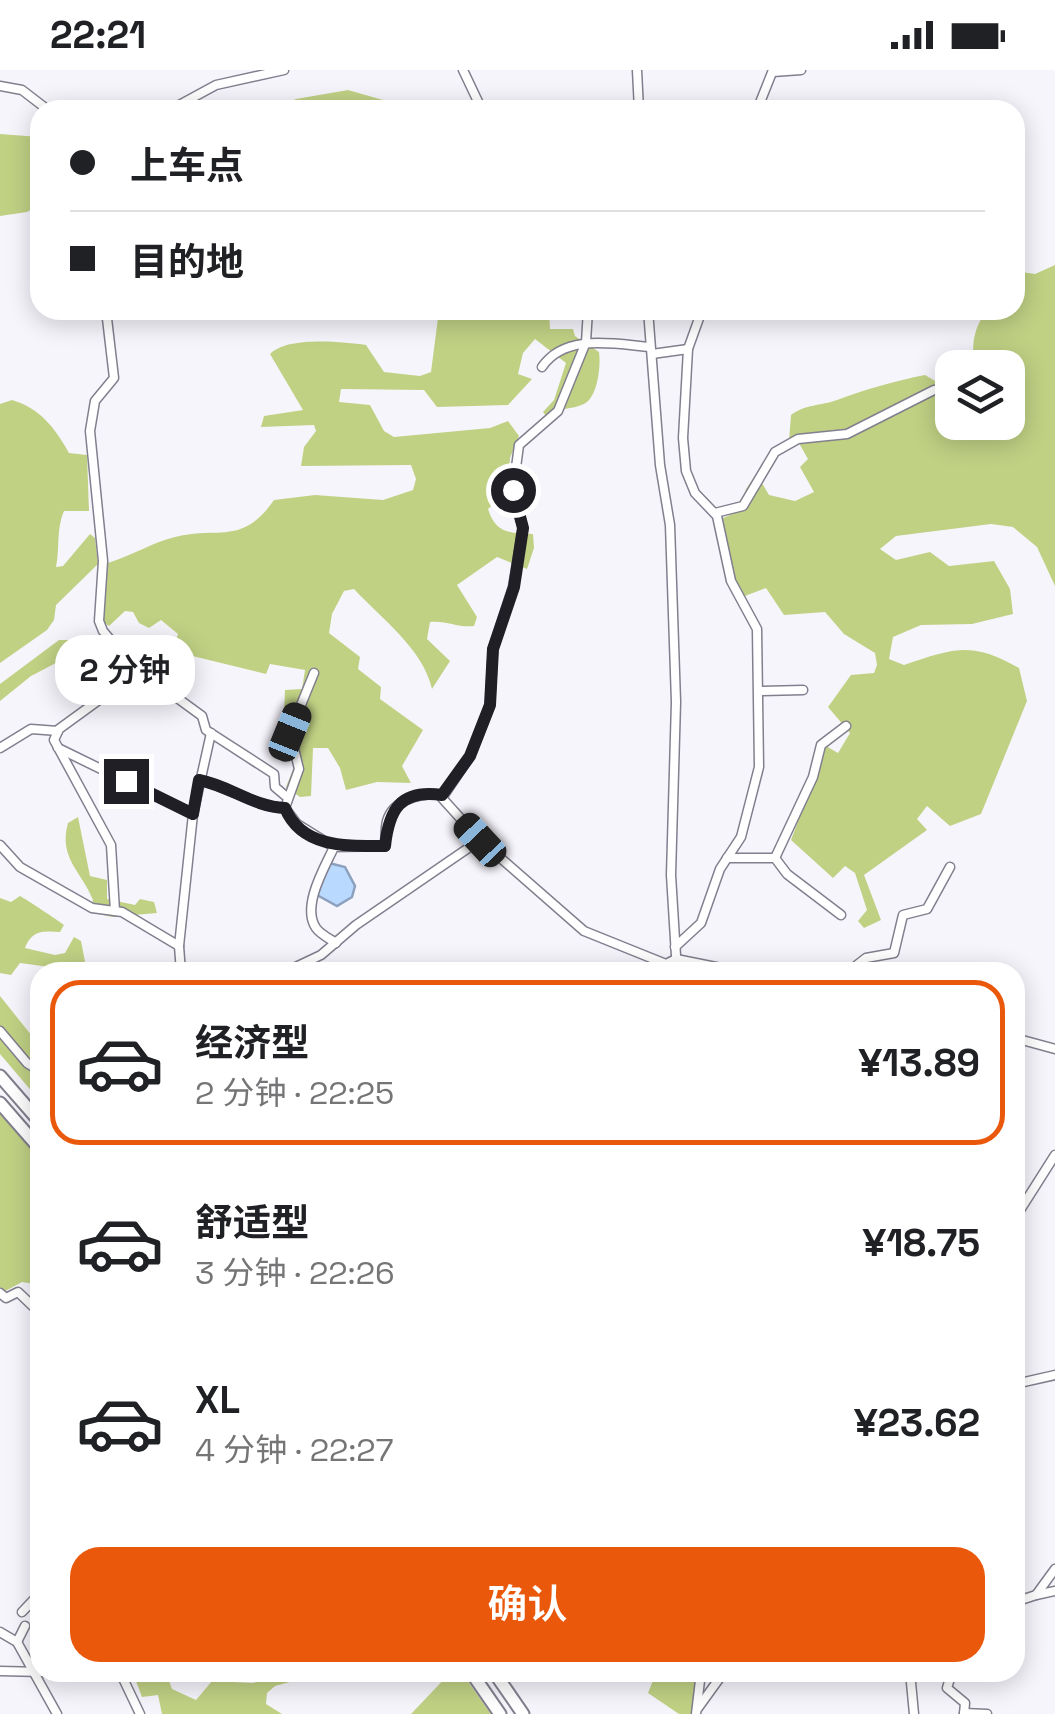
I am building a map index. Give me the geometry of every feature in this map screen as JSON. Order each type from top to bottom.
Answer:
[{"type":"highway","points":[[0,1076],[30,1110]]},
{"type":"highway","points":[[0,1103],[30,1138]]},
{"type":"highway","points":[[478,1682],[500,1714]]},
{"type":"highway","points":[[501,1682],[523,1714]]},
{"type":"street","points":[[188,100],[216,85],[284,70]]},
{"type":"street","points":[[463,70],[477,100]]},
{"type":"street","points":[[637,70],[638,100]]},
{"type":"street","points":[[761,100],[773,71],[801,70]]},
{"type":"street","points":[[0,86],[22,90],[35,100]]},
{"type":"street","points":[[107,320],[114,378],[95,401],[90,431],[103,561],[98,607],[102,632],[132,665],[176,694],[205,720],[204,725],[211,733],[274,774],[275,787],[297,824],[334,847],[385,846],[386,823],[394,809],[429,793],[442,795],[480,840],[584,931],[659,962]]},
{"type":"street","points":[[442,795],[470,756],[490,705],[493,649],[514,587],[523,528],[513,490],[519,445],[558,410],[586,342],[587,320]]},
{"type":"street","points":[[649,320],[671,564],[676,702],[671,875],[676,959]]},
{"type":"street","points":[[675,947],[701,922],[726,858],[741,836],[759,767],[761,691],[757,629],[731,582],[715,513],[695,493],[686,471],[683,438],[688,350],[698,320]]},
{"type":"street","points":[[542,366],[551,353],[586,342],[688,350]]},
{"type":"street","points":[[715,513],[743,506],[776,452],[798,439],[847,434],[935,390]]},
{"type":"street","points":[[115,911],[111,845],[54,740],[58,730],[104,697],[132,665]]},
{"type":"street","points":[[287,803],[299,769],[290,732],[314,673]]},
{"type":"street","points":[[761,691],[803,690]]},
{"type":"street","points":[[775,858],[813,777],[820,744],[846,726]]},
{"type":"street","points":[[0,748],[30,729],[58,730]]},
{"type":"street","points":[[180,962],[178,946],[193,814],[211,733]]},
{"type":"street","points":[[58,748],[193,814]]},
{"type":"street","points":[[199,780],[228,787],[264,808],[287,803]]},
{"type":"street","points":[[307,962],[322,955],[480,840]]},
{"type":"street","points":[[0,845],[20,867],[92,908],[115,911],[178,946]]},
{"type":"street","points":[[334,847],[317,884],[312,914],[317,929],[336,943]]},
{"type":"street","points":[[726,858],[775,858]]},
{"type":"street","points":[[775,858],[786,874],[841,915]]},
{"type":"street","points":[[861,962],[894,952],[903,915],[927,910],[950,867]]},
{"type":"street","points":[[670,962],[691,962]]},
{"type":"street","points":[[0,1031],[30,1065]]},
{"type":"street","points":[[1025,1041],[1055,1049]]},
{"type":"street","points":[[1025,1202],[1055,1155]]},
{"type":"street","points":[[0,1294],[6,1298],[18,1292],[30,1303]]},
{"type":"street","points":[[1025,1382],[1055,1375]]},
{"type":"street","points":[[1036,1596],[1055,1568]]},
{"type":"street","points":[[1025,1599],[1055,1591]]},
{"type":"street","points":[[22,1612],[30,1604]]},
{"type":"street","points":[[17,1642],[25,1626]]},
{"type":"street","points":[[0,1632],[17,1642],[30,1660]]},
{"type":"street","points":[[0,1671],[30,1672]]},
{"type":"street","points":[[43,1682],[57,1714]]},
{"type":"street","points":[[125,1682],[140,1714]]},
{"type":"street","points":[[697,1711],[700,1682]]},
{"type":"street","points":[[697,1711],[717,1682]]},
{"type":"street","points":[[911,1682],[914,1714]]},
{"type":"street","points":[[949,1682],[947,1688],[965,1702],[964,1713],[988,1714]]},
{"type":"green space","points":[[348,90],[383,100],[294,100]]},
{"type":"green space","points":[[0,134],[30,136],[30,210],[0,216]]},
{"type":"green space","points":[[1055,265],[1055,586],[1037,547],[1013,527],[991,524],[896,536],[880,549],[896,560],[930,552],[949,566],[994,561],[1010,589],[1013,614],[972,624],[921,625],[893,637],[889,659],[904,665],[950,651],[988,654],[1019,668],[1027,701],[981,814],[950,826],[927,806],[917,819],[927,830],[864,875],[881,920],[864,928],[858,921],[867,910],[855,873],[845,866],[833,878],[791,840],[826,746],[838,753],[850,733],[828,707],[851,675],[874,673],[875,653],[844,634],[825,612],[784,615],[766,588],[745,596],[731,569],[723,518],[739,511],[746,489],[772,451],[762,483],[769,495],[795,501],[814,492],[800,467],[808,459],[796,438],[789,441],[791,415],[881,386],[925,375],[935,381],[935,440],[1025,440],[1025,350],[974,350],[973,344],[981,320],[1025,320],[1025,272],[1035,274]]},
{"type":"green space","points":[[438,320],[550,320],[550,329],[573,329],[575,336],[599,352],[599,372],[589,400],[546,416],[543,412],[554,400],[566,363],[535,339],[523,353],[518,374],[532,379],[508,405],[437,407],[424,390],[341,389],[339,402],[370,405],[384,431],[394,437],[490,428],[508,421],[519,436],[510,458],[508,491],[488,509],[500,528],[533,534],[534,548],[527,569],[497,557],[457,585],[477,617],[474,626],[430,622],[427,639],[450,661],[432,689],[420,661],[400,635],[354,589],[344,591],[332,614],[329,633],[360,657],[358,669],[381,687],[380,699],[423,730],[402,766],[411,783],[377,782],[346,790],[340,768],[328,748],[313,748],[311,796],[300,797],[286,787],[294,767],[283,738],[285,690],[302,689],[305,670],[270,664],[266,674],[172,651],[178,634],[161,620],[149,628],[139,623],[133,612],[125,611],[109,626],[103,622],[108,563],[175,537],[240,529],[251,524],[274,500],[315,495],[383,500],[413,490],[416,479],[411,465],[301,466],[304,447],[316,431],[314,425],[261,427],[264,416],[303,410],[270,354],[278,348],[302,342],[366,345],[384,372],[420,376],[431,372]]},
{"type":"green space","points":[[12,400],[46,420],[69,453],[87,455],[89,511],[64,511],[56,567],[63,566],[90,534],[95,538],[98,564],[56,605],[54,620],[47,630],[0,663],[0,404]]},
{"type":"green space","points":[[59,640],[70,640],[77,652],[31,676],[0,701],[0,684]]},
{"type":"green space","points":[[78,817],[90,876],[107,880],[107,899],[135,905],[140,899],[154,902],[157,913],[112,917],[90,912],[93,900],[66,846],[68,823]]},
{"type":"green space","points":[[20,896],[64,925],[60,932],[35,935],[25,948],[55,955],[65,953],[74,937],[81,941],[85,962],[20,963],[11,975],[0,973],[0,898],[11,902]]},
{"type":"green space","points":[[0,996],[30,1034],[30,1089],[0,1054]]},
{"type":"green space","points":[[0,1113],[30,1148],[30,1283],[22,1282],[0,1294]]},
{"type":"green space","points":[[136,1682],[169,1682],[172,1689],[196,1700],[211,1682],[289,1682],[267,1693],[266,1704],[282,1714],[162,1714],[158,1695],[142,1697]]},
{"type":"green space","points":[[441,1682],[468,1682],[491,1714],[411,1714]]},
{"type":"green space","points":[[652,1682],[696,1682],[692,1714],[679,1714],[648,1693]]},
{"type":"water","points":[[329,863],[345,867],[355,886],[352,897],[337,906],[317,895]]},
{"type":"route","points":[[126,781],[193,814],[199,780],[218,784],[264,808],[285,808],[297,824],[334,847],[385,846],[386,823],[394,809],[429,793],[442,795],[478,740],[490,705],[493,649],[514,587],[523,528],[513,490]]}]
